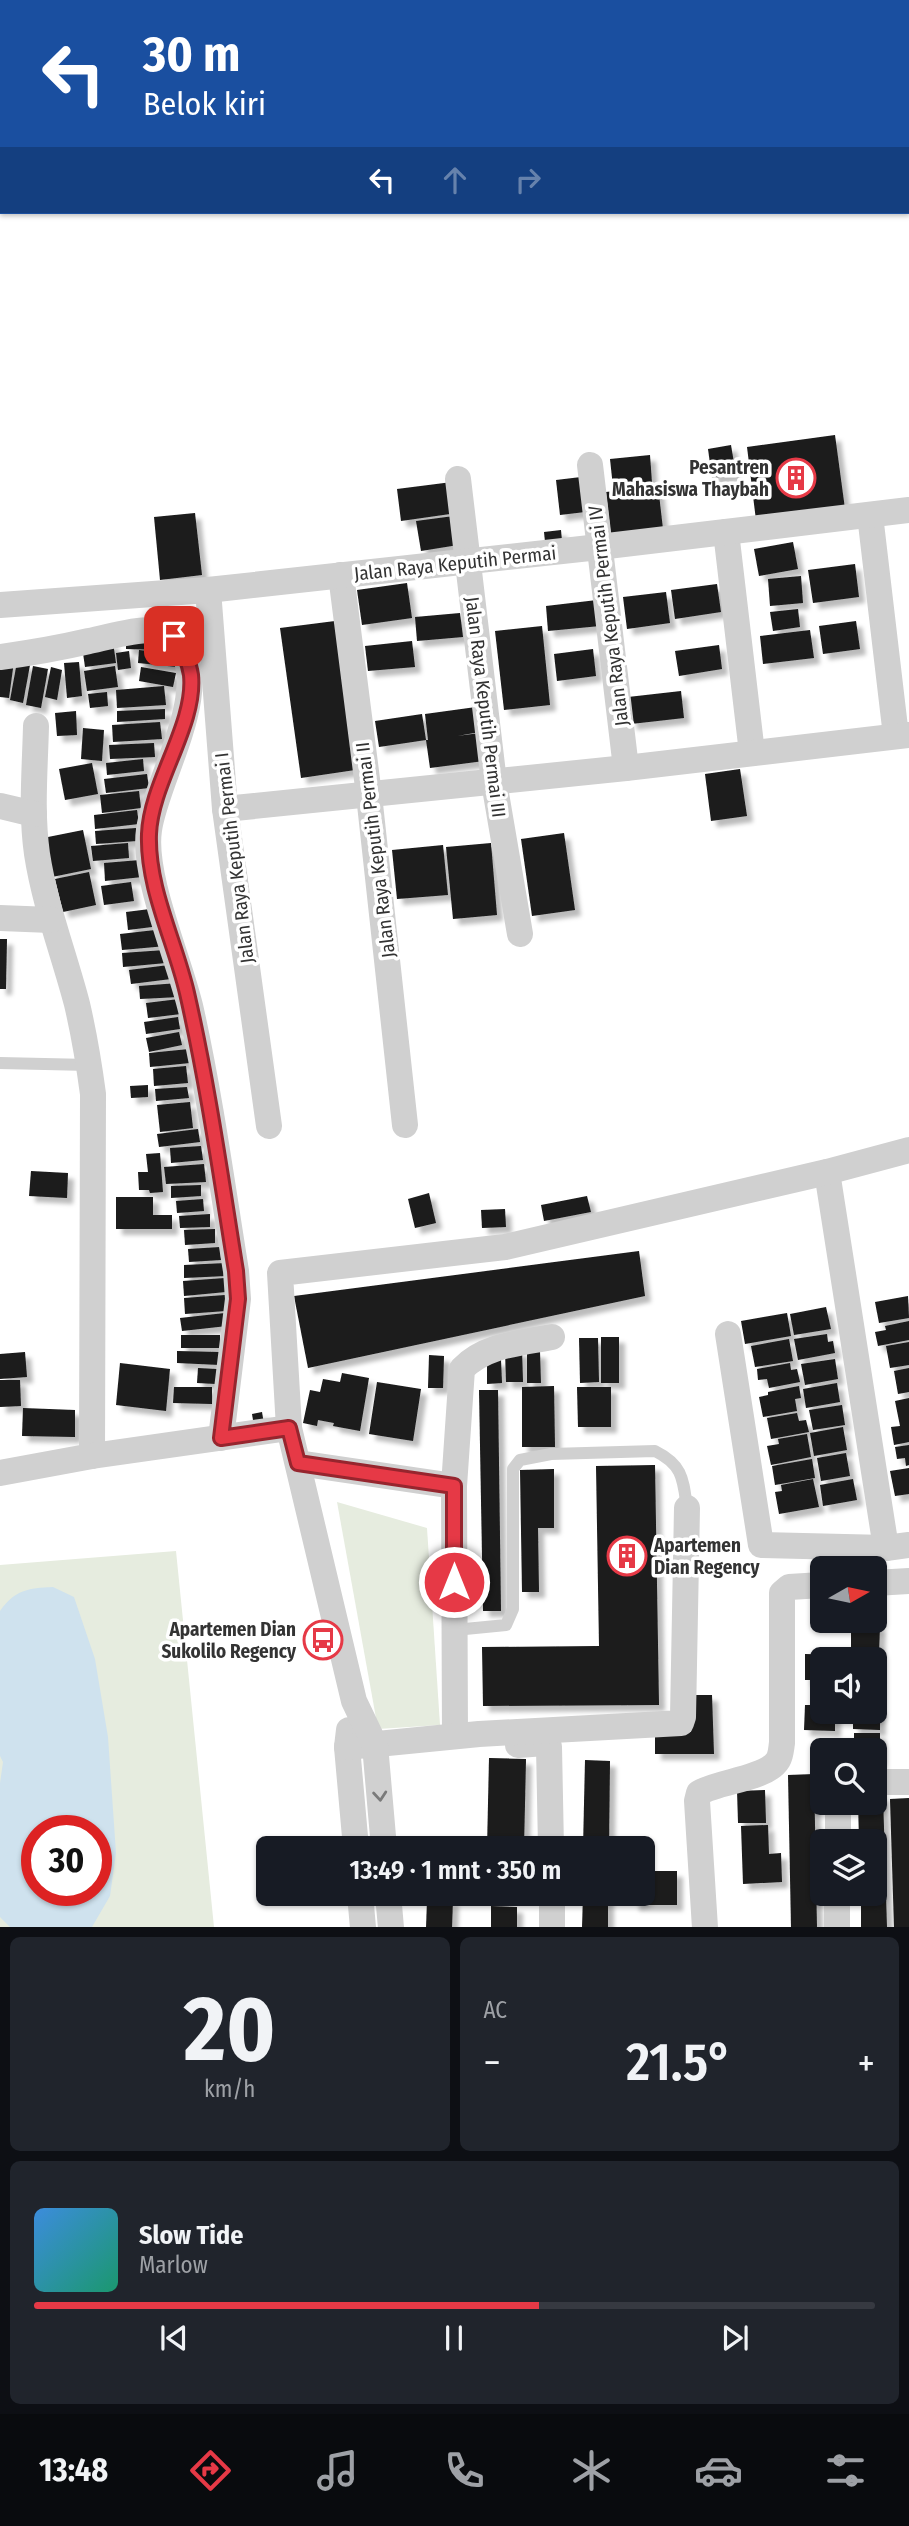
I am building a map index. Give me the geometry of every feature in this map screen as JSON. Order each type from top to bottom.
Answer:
[{"type":"street","name":"Jalan Raya Keputih Permai IV","points":[[590,465],[626,768]]},
{"type":"street","name":"Jalan Raya Keputih Permai III","points":[[458,479],[494,782],[520,934]]},
{"type":"street","name":"Jalan Raya Keputih Permai","points":[[0,605],[208,590],[909,510]]},
{"type":"street","points":[[225,809],[626,768],[903,736],[870,515]]},
{"type":"street","points":[[726,532],[752,754]]},
{"type":"street","name":"Jalan Raya Keputih Permai II","points":[[341,575],[369,795],[405,1125]]},
{"type":"street","name":"Jalan Raya Keputih Permai I","points":[[208,590],[225,809],[270,1126]]},
{"type":"street","points":[[0,657],[155,629],[174,636],[185,653],[191,675],[188,705],[159,789],[149,831],[149,852],[157,892],[191,1012],[236,1271],[238,1299],[221,1438]]},
{"type":"street","points":[[36,726],[34,814],[37,853],[51,920],[77,1003],[93,1094],[92,1456]]},
{"type":"street","points":[[0,806],[34,814]]},
{"type":"street","points":[[0,918],[51,920]]},
{"type":"street","points":[[383,1836],[375,1745],[354,1701],[289,1428],[280,1273],[505,1247],[827,1172],[909,1150]]},
{"type":"street","points":[[729,1334],[761,1545],[897,1547],[827,1172]]},
{"type":"street","points":[[467,1735],[455,1630],[454,1486],[462,1369],[486,1351],[552,1337]]},
{"type":"street","points":[[0,1473],[92,1456],[289,1428]]},
{"type":"street","points":[[298,1463],[454,1486]]},
{"type":"street","points":[[347,1747],[467,1735],[672,1725],[682,1722],[687,1508]]},
{"type":"street","points":[[887,1582],[909,1581]]},
{"type":"street","points":[[705,1927],[697,1801],[699,1793],[757,1773],[778,1760],[782,1743],[782,1592],[789,1587],[810,1586]]},
{"type":"street","points":[[354,1701],[347,1747],[355,1836]]},
{"type":"street","points":[[467,1735],[489,1746],[548,1744],[551,1836]]},
{"type":"street","points":[[887,1782],[909,1782]]},
{"type":"street","points":[[361,1906],[363,1927]]},
{"type":"street","points":[[389,1906],[391,1927]]},
{"type":"street","points":[[552,1906],[552,1927]]},
{"type":"street","points":[[837,1906],[837,1927]]},
{"type":"lane","points":[[0,1063],[90,1065]]},
{"type":"lane","points":[[455,1630],[506,1625],[513,1609],[513,1469],[520,1460],[551,1454],[655,1451],[671,1459],[682,1478],[687,1508]]},
{"type":"shaded area","points":[[337,1502],[427,1528],[440,1725],[378,1729]]},
{"type":"shaded area","points":[[176,1551],[214,1927],[0,1927],[0,1565]]},
{"type":"water","points":[[53,1587],[74,1597],[95,1659],[108,1737],[116,1853],[112,1882],[112,1815],[21,1815],[21,1906],[104,1906],[92,1927],[10,1927],[0,1917],[0,1783],[3,1762],[0,1756],[0,1611],[17,1594],[29,1589]]},
{"type":"building","name":"Pesantren Mahasiswa Thaybah","points":[[835,435],[845,509],[756,520],[747,447]]},
{"type":"building","points":[[731,445],[736,475],[712,478],[708,449]]},
{"type":"building","points":[[650,455],[652,483],[613,487],[610,459]]},
{"type":"building","points":[[581,477],[585,512],[560,515],[556,480]]},
{"type":"building","points":[[452,482],[457,513],[401,521],[397,489]]},
{"type":"building","points":[[658,486],[663,529],[611,536],[606,492]]},
{"type":"building","points":[[195,513],[202,575],[160,580],[154,517]]},
{"type":"building","points":[[454,516],[458,545],[421,551],[416,521]]},
{"type":"building","points":[[561,530],[562,541],[545,542],[544,532]]},
{"type":"building","points":[[793,542],[798,569],[759,576],[754,549]]},
{"type":"building","points":[[855,564],[859,597],[813,603],[808,570]]},
{"type":"building","points":[[801,576],[803,603],[770,606],[768,579]]},
{"type":"building","points":[[407,583],[412,618],[362,625],[357,590]]},
{"type":"building","points":[[717,584],[721,612],[675,619],[671,590]]},
{"type":"building","points":[[666,592],[670,623],[627,629],[623,597]]},
{"type":"building","points":[[597,600],[600,626],[548,631],[546,606]]},
{"type":"building","points":[[798,609],[800,627],[773,631],[770,612]]},
{"type":"building","points":[[460,613],[463,637],[417,641],[415,617]]},
{"type":"building","points":[[335,621],[355,770],[301,778],[280,628]]},
{"type":"building","points":[[856,621],[860,649],[823,654],[819,626]]},
{"type":"building","points":[[542,626],[550,705],[504,710],[495,631]]},
{"type":"building","points":[[810,630],[814,658],[763,664],[760,636]]},
{"type":"building","points":[[126,636],[163,637],[163,650],[126,649]]},
{"type":"building","points":[[412,641],[415,667],[368,671],[365,646]]},
{"type":"building","points":[[113,642],[116,663],[85,667],[82,646]]},
{"type":"building","points":[[719,645],[722,669],[679,676],[675,651]]},
{"type":"building","points":[[593,649],[596,676],[557,681],[554,654]]},
{"type":"building","points":[[139,650],[179,654],[177,667],[138,663]]},
{"type":"building","points":[[129,651],[131,668],[118,670],[116,653]]},
{"type":"building","points":[[0,659],[14,661],[9,698],[0,697]]},
{"type":"building","points":[[17,662],[30,665],[23,703],[10,700]]},
{"type":"building","points":[[79,662],[82,696],[67,698],[64,663]]},
{"type":"building","points":[[33,666],[48,669],[41,708],[26,705]]},
{"type":"building","points":[[115,666],[118,687],[87,691],[84,671]]},
{"type":"building","points":[[51,667],[62,670],[57,700],[45,697]]},
{"type":"building","points":[[141,667],[176,673],[173,687],[139,681]]},
{"type":"building","points":[[164,686],[166,705],[117,708],[116,690]]},
{"type":"building","points":[[681,691],[684,718],[631,724],[628,697]]},
{"type":"building","points":[[107,692],[108,706],[90,708],[88,694]]},
{"type":"building","points":[[476,707],[480,732],[457,736],[480,733],[484,761],[430,768],[425,714]]},
{"type":"building","points":[[165,709],[165,719],[117,722],[117,711]]},
{"type":"building","points":[[76,711],[77,735],[57,736],[55,713]]},
{"type":"building","points":[[422,714],[426,740],[379,747],[375,721]]},
{"type":"building","points":[[160,722],[162,739],[113,742],[112,725]]},
{"type":"building","points":[[83,728],[104,730],[102,761],[81,759]]},
{"type":"building","points":[[154,743],[155,757],[110,759],[109,745]]},
{"type":"building","points":[[143,759],[144,771],[107,775],[106,763]]},
{"type":"building","points":[[92,763],[98,794],[65,800],[59,769]]},
{"type":"building","points":[[740,769],[747,816],[711,821],[705,774]]},
{"type":"building","points":[[147,774],[149,788],[106,793],[104,779]]},
{"type":"building","points":[[139,791],[141,808],[102,813],[100,795]]},
{"type":"building","points":[[137,810],[139,824],[95,829],[94,815]]},
{"type":"building","points":[[136,828],[137,841],[96,844],[95,831]]},
{"type":"building","points":[[83,830],[91,869],[52,877],[43,838]]},
{"type":"building","points":[[564,833],[575,910],[532,916],[521,839]]},
{"type":"building","points":[[128,843],[129,858],[93,861],[91,846]]},
{"type":"building","points":[[491,843],[497,915],[453,919],[446,847]]},
{"type":"building","points":[[443,845],[448,895],[397,899],[392,850]]},
{"type":"building","points":[[140,860],[142,877],[105,881],[104,863]]},
{"type":"building","points":[[89,872],[96,905],[63,912],[55,879]]},
{"type":"building","points":[[131,882],[134,901],[104,905],[101,886]]},
{"type":"building","points":[[158,908],[160,926],[128,930],[126,912]]},
{"type":"building","points":[[164,929],[166,946],[122,950],[120,934]]},
{"type":"building","points":[[0,939],[7,939],[6,989],[0,989]]},
{"type":"building","points":[[165,950],[166,963],[123,967],[122,953]]},
{"type":"building","points":[[169,965],[171,979],[131,984],[129,970]]},
{"type":"building","points":[[178,983],[179,997],[140,999],[139,986]]},
{"type":"building","points":[[179,999],[181,1014],[148,1018],[146,1003]]},
{"type":"building","points":[[178,1017],[180,1029],[146,1034],[144,1022]]},
{"type":"building","points":[[179,1032],[182,1045],[149,1052],[146,1038]]},
{"type":"building","points":[[189,1049],[190,1063],[150,1067],[149,1053]]},
{"type":"building","points":[[186,1066],[188,1083],[154,1086],[153,1069]]},
{"type":"building","points":[[148,1085],[148,1097],[131,1098],[130,1086]]},
{"type":"building","points":[[187,1087],[189,1098],[156,1101],[155,1089]]},
{"type":"building","points":[[190,1102],[193,1128],[160,1132],[157,1105]]},
{"type":"building","points":[[198,1129],[200,1142],[159,1147],[157,1134]]},
{"type":"building","points":[[201,1146],[203,1160],[171,1163],[170,1148]]},
{"type":"building","points":[[160,1153],[163,1192],[139,1190],[138,1172],[148,1172],[146,1154]]},
{"type":"building","points":[[204,1164],[206,1182],[166,1184],[164,1167]]},
{"type":"building","points":[[31,1171],[68,1173],[67,1198],[29,1196]]},
{"type":"building","points":[[201,1185],[201,1196],[171,1198],[171,1186]]},
{"type":"building","points":[[429,1193],[436,1223],[415,1228],[408,1199]]},
{"type":"building","points":[[587,1196],[591,1212],[544,1221],[541,1205]]},
{"type":"building","points":[[116,1197],[153,1197],[153,1215],[172,1215],[172,1229],[116,1229]]},
{"type":"building","points":[[203,1199],[204,1211],[177,1213],[176,1201]]},
{"type":"building","points":[[505,1209],[506,1227],[482,1228],[481,1210]]},
{"type":"building","points":[[210,1214],[210,1227],[180,1228],[179,1216]]},
{"type":"building","points":[[215,1229],[215,1243],[185,1245],[184,1230]]},
{"type":"building","points":[[220,1247],[221,1260],[189,1262],[188,1249]]},
{"type":"building","points":[[639,1251],[645,1296],[308,1368],[294,1296]]},
{"type":"building","points":[[226,1263],[226,1276],[184,1278],[184,1265]]},
{"type":"building","points":[[225,1278],[226,1292],[184,1296],[183,1281]]},
{"type":"building","points":[[225,1295],[226,1311],[185,1314],[184,1298]]},
{"type":"building","points":[[908,1296],[909,1318],[879,1323],[875,1302]]},
{"type":"building","points":[[826,1307],[831,1329],[794,1335],[790,1314]]},
{"type":"building","points":[[225,1313],[227,1326],[182,1331],[180,1318]]},
{"type":"building","points":[[787,1313],[791,1336],[745,1344],[741,1321]]},
{"type":"building","points":[[909,1321],[909,1340],[878,1346],[875,1332],[886,1330],[885,1326]]},
{"type":"building","points":[[827,1334],[828,1342],[833,1341],[835,1353],[798,1360],[794,1339]]},
{"type":"building","points":[[181,1335],[220,1335],[220,1348],[181,1348]]},
{"type":"building","points":[[601,1337],[619,1337],[619,1383],[601,1383]]},
{"type":"building","points":[[579,1338],[598,1338],[599,1382],[580,1383]]},
{"type":"building","points":[[789,1339],[793,1361],[755,1367],[751,1346]]},
{"type":"building","points":[[909,1342],[909,1365],[890,1368],[886,1346]]},
{"type":"building","points":[[522,1350],[523,1382],[506,1382],[505,1351]]},
{"type":"building","points":[[177,1351],[220,1352],[220,1365],[177,1363]]},
{"type":"building","points":[[25,1352],[27,1377],[0,1379],[0,1354]]},
{"type":"building","points":[[527,1352],[540,1352],[541,1383],[527,1383]]},
{"type":"building","points":[[429,1355],[444,1356],[443,1388],[428,1388]]},
{"type":"building","points":[[835,1359],[838,1379],[805,1385],[801,1364]]},
{"type":"building","points":[[487,1360],[501,1360],[502,1383],[487,1384]]},
{"type":"building","points":[[120,1363],[170,1369],[166,1411],[116,1405]]},
{"type":"building","points":[[790,1363],[791,1370],[797,1369],[800,1382],[769,1388],[767,1379],[758,1380],[757,1369]]},
{"type":"building","points":[[198,1368],[217,1369],[216,1384],[197,1383]]},
{"type":"building","points":[[909,1368],[909,1392],[898,1394],[894,1371]]},
{"type":"building","points":[[342,1373],[369,1378],[360,1431],[318,1420],[317,1426],[303,1423],[310,1390],[320,1392],[323,1379],[340,1382]]},
{"type":"building","points":[[0,1380],[20,1380],[21,1406],[0,1407]]},
{"type":"building","points":[[377,1382],[421,1389],[413,1441],[369,1434]]},
{"type":"building","points":[[837,1383],[840,1402],[806,1408],[803,1389]]},
{"type":"building","points":[[554,1386],[555,1447],[522,1447],[522,1387]]},
{"type":"building","points":[[799,1386],[801,1398],[795,1399],[797,1411],[763,1417],[759,1397],[768,1395],[768,1392]]},
{"type":"building","points":[[174,1387],[212,1387],[212,1404],[173,1403]]},
{"type":"building","points":[[577,1387],[611,1387],[611,1427],[578,1427]]},
{"type":"building","points":[[479,1390],[498,1390],[501,1611],[483,1611]]},
{"type":"building","points":[[909,1398],[909,1442],[894,1445],[891,1427],[900,1426],[895,1401]]},
{"type":"building","points":[[842,1405],[845,1425],[813,1430],[809,1410]]},
{"type":"building","points":[[23,1408],[75,1410],[75,1437],[22,1436]]},
{"type":"building","points":[[262,1412],[264,1424],[254,1426],[252,1414]]},
{"type":"building","points":[[797,1413],[799,1421],[806,1420],[809,1432],[771,1439],[767,1418]]},
{"type":"building","points":[[843,1427],[847,1450],[814,1456],[810,1433]]},
{"type":"building","points":[[807,1434],[811,1457],[771,1465],[767,1446],[779,1444],[778,1439]]},
{"type":"building","points":[[909,1445],[909,1465],[906,1466],[905,1458],[897,1459],[895,1447]]},
{"type":"building","points":[[846,1453],[850,1476],[821,1481],[817,1458]]},
{"type":"building","points":[[812,1459],[815,1478],[775,1485],[772,1466]]},
{"type":"building","name":"Apartemen Dian Regency","points":[[655,1465],[659,1705],[483,1706],[482,1647],[599,1646],[596,1466]]},
{"type":"building","points":[[909,1468],[909,1494],[895,1496],[890,1471]]},
{"type":"building","points":[[554,1469],[554,1528],[538,1528],[539,1592],[522,1592],[520,1470]]},
{"type":"building","points":[[813,1479],[819,1507],[779,1514],[775,1492],[782,1491],[781,1485]]},
{"type":"building","points":[[853,1479],[857,1500],[823,1506],[820,1485]]},
{"type":"building","points":[[851,1633],[880,1633],[879,1647],[851,1647]]},
{"type":"building","points":[[805,1654],[810,1654],[810,1680],[805,1680]]},
{"type":"building","points":[[689,1695],[712,1695],[714,1754],[655,1754],[655,1733],[691,1732]]},
{"type":"building","points":[[805,1705],[810,1705],[810,1724],[835,1724],[835,1731],[804,1730]]},
{"type":"building","points":[[853,1724],[880,1724],[880,1730],[853,1729]]},
{"type":"building","points":[[854,1733],[880,1733],[880,1738],[854,1738]]},
{"type":"building","points":[[489,1758],[526,1759],[524,1836],[487,1836]]},
{"type":"building","points":[[585,1760],[610,1761],[609,1836],[583,1836]]},
{"type":"building","points":[[810,1774],[810,1815],[815,1815],[815,1829],[810,1829],[810,1906],[817,1906],[817,1927],[791,1927],[788,1775]]},
{"type":"building","points":[[765,1790],[766,1823],[738,1823],[737,1791]]},
{"type":"building","points":[[909,1798],[909,1927],[894,1927],[890,1799]]},
{"type":"building","points":[[858,1815],[884,1815],[884,1829],[859,1829]]},
{"type":"building","points":[[768,1825],[769,1854],[781,1853],[782,1882],[743,1884],[741,1826]]},
{"type":"building","points":[[655,1871],[677,1871],[677,1905],[655,1905]]},
{"type":"building","points":[[427,1906],[453,1906],[452,1927],[426,1927]]},
{"type":"building","points":[[491,1906],[517,1907],[517,1927],[491,1927]]},
{"type":"building","points":[[583,1906],[608,1906],[608,1927],[582,1927]]},
{"type":"building","points":[[861,1906],[886,1906],[887,1927],[861,1927]]},
{"type":"place","name":"Pesantren Mahasiswa Thaybah","points":[[796,478]]},
{"type":"place","name":"Apartemen Dian Regency","points":[[627,1556]]},
{"type":"place","name":"Apartemen Dian Sukolilo Regency","points":[[323,1640]]},
{"type":"route","points":[[174,636],[185,653],[191,675],[188,705],[159,789],[149,831],[150,862],[191,1012],[236,1271],[238,1299],[221,1438],[289,1428],[298,1463],[454,1486],[454,1582]]}]
